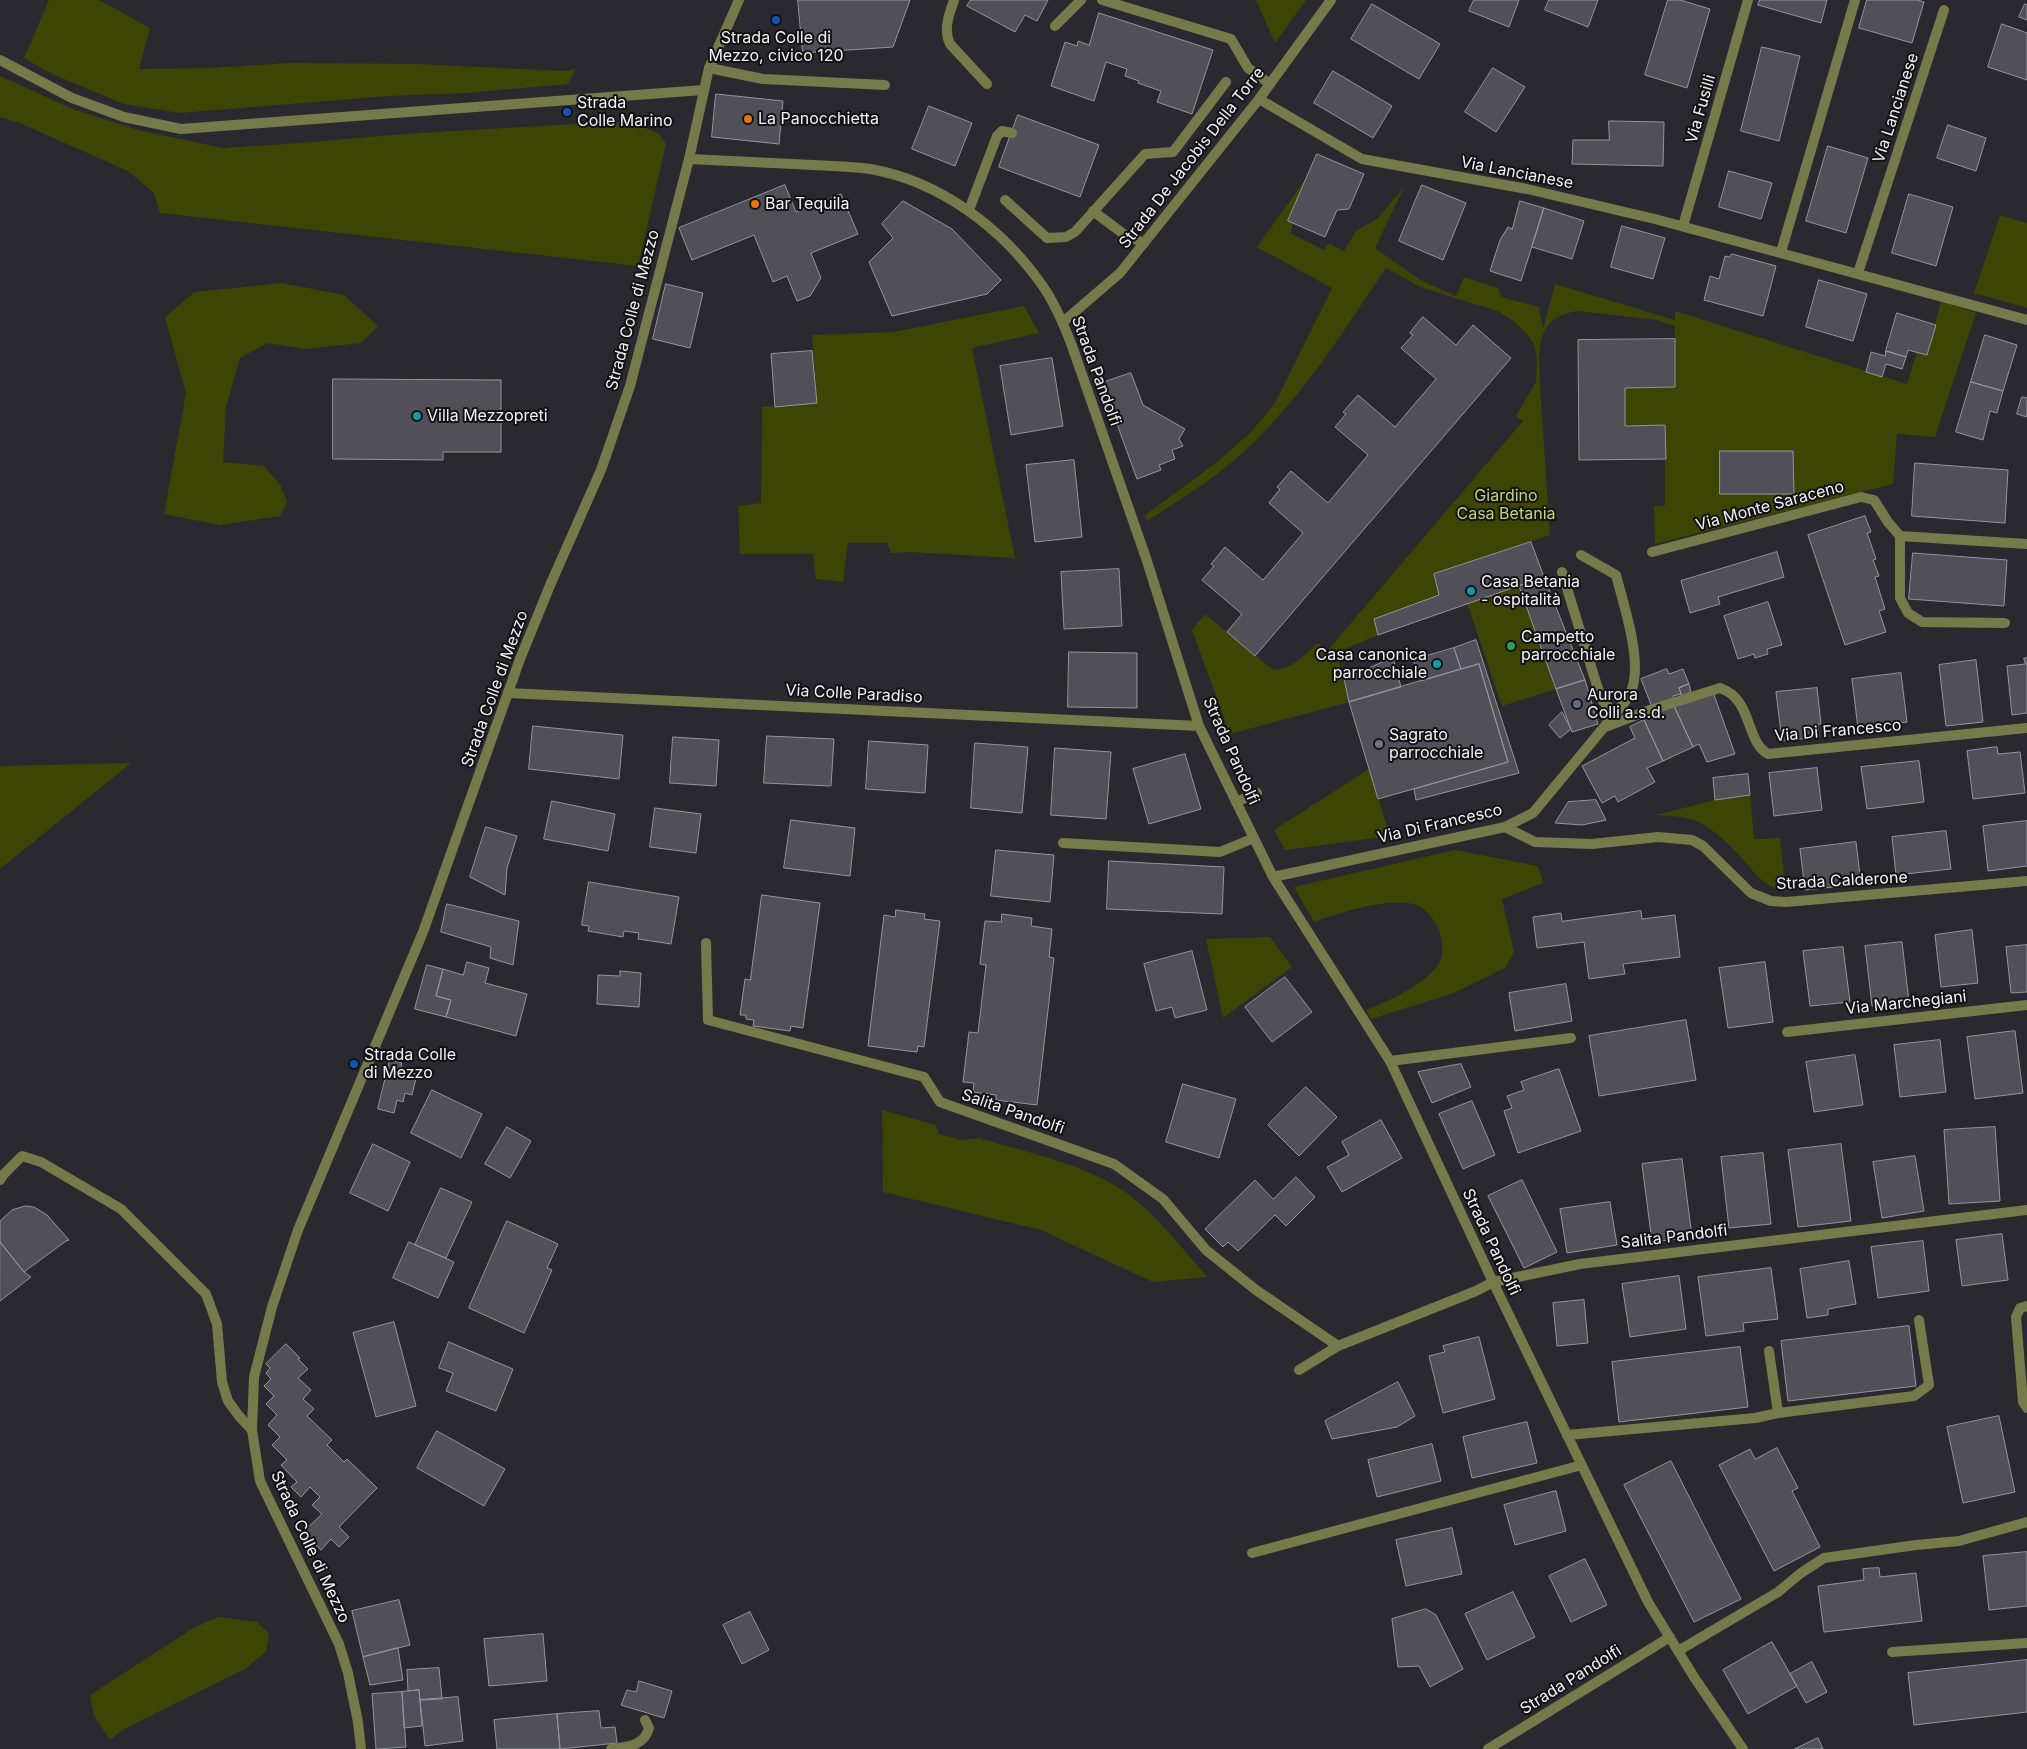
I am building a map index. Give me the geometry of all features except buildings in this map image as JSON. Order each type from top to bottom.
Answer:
[{"type":"street","name":"Strada Colle di Mezzo","points":[[360,1749],[358,1722],[339,1644],[279,1524],[260,1481],[252,1430],[254,1377],[272,1307],[298,1230],[423,932],[508,693],[548,591],[608,451],[630,386],[689,159],[709,68],[739,0]]},
{"type":"street","points":[[954,0],[946,30],[947,37],[950,44],[987,84]]},
{"type":"street","points":[[1056,26],[1081,0]]},
{"type":"street","points":[[1102,0],[1231,38],[1248,68],[1270,84]]},
{"type":"street","name":"Strada De Jacobis Della Torre","points":[[1063,322],[1120,273],[1259,99],[1331,0]]},
{"type":"street","name":"Via Fusilli","points":[[1683,226],[1748,0]]},
{"type":"street","points":[[1781,252],[1855,0]]},
{"type":"street","name":"Via Lancianese","points":[[1858,274],[1944,10]]},
{"type":"street","points":[[0,60],[72,98],[124,117],[181,129],[703,90]]},
{"type":"street","points":[[709,68],[763,79],[885,85]]},
{"type":"street","points":[[1005,200],[1046,238],[1066,237],[1075,232],[1144,154],[1173,152],[1226,82]]},
{"type":"street","name":"Via Lancianese","points":[[1259,99],[1362,159],[1527,190],[1683,226],[2027,320]]},
{"type":"street","points":[[969,210],[997,136],[1002,131],[1012,133]]},
{"type":"street","name":"Strada Pandolfi","points":[[689,159],[869,168],[916,182],[943,194],[969,210],[1020,258],[1042,285],[1063,322],[1146,558],[1199,726],[1273,877],[1390,1061],[1493,1282],[1648,1602],[1743,1749]]},
{"type":"street","points":[[1093,211],[1125,235],[1144,243]]},
{"type":"street","name":"Via Monte Saraceno","points":[[1652,552],[1861,497],[1874,500],[1888,522],[1900,536]]},
{"type":"street","points":[[2005,623],[1922,622],[1908,613],[1900,598],[1900,536],[2027,544]]},
{"type":"street","name":"Via Di Francesco","points":[[1273,877],[1505,827],[1533,813],[1604,728],[1632,690],[1635,673],[1630,630],[1616,576],[1581,555]]},
{"type":"street","points":[[1562,572],[1598,689],[1603,701],[1615,714]]},
{"type":"street","name":"Via Di Francesco","points":[[1604,728],[1650,710],[1720,688],[1734,696],[1749,720],[1760,749],[1768,754],[2027,728]]},
{"type":"street","name":"Via Colle Paradiso","points":[[508,693],[1199,726]]},
{"type":"street","points":[[1236,802],[1257,793]]},
{"type":"street","name":"Strada Calderone","points":[[1505,827],[1535,842],[1592,844],[1658,837],[1692,840],[1703,846],[1751,893],[1771,901],[1834,899],[2027,881]]},
{"type":"street","points":[[1063,842],[1220,852],[1254,838]]},
{"type":"street","name":"Salita Pandolfi","points":[[706,943],[708,1020],[924,1078],[940,1102],[1107,1161],[1162,1199],[1206,1250],[1256,1290],[1338,1346]]},
{"type":"street","name":"Via Marchegiani","points":[[1787,1032],[2027,1005]]},
{"type":"street","points":[[1390,1061],[1571,1038]]},
{"type":"street","points":[[0,1180],[22,1156],[41,1162],[121,1209],[174,1260],[206,1294],[217,1324],[222,1382],[228,1401],[252,1430]]},
{"type":"street","name":"Salita Pandolfi","points":[[1299,1370],[1338,1346],[1476,1291],[1493,1282],[1580,1264],[2027,1210]]},
{"type":"street","points":[[2027,1306],[2020,1308],[2016,1317],[2023,1402],[2027,1408]]},
{"type":"street","points":[[1567,1435],[1756,1418],[1778,1413],[1914,1396],[1922,1392],[1929,1385],[1919,1320]]},
{"type":"street","points":[[1769,1352],[1778,1413]]},
{"type":"street","points":[[1252,1553],[1582,1465]]},
{"type":"street","points":[[1678,1651],[1778,1592],[1824,1558],[1916,1544],[1959,1540],[2027,1522]]},
{"type":"street","name":"Strada Pandolfi","points":[[1488,1749],[1670,1637]]},
{"type":"street","points":[[1892,1652],[2027,1643]]},
{"type":"street","points":[[611,1749],[635,1746],[647,1735],[649,1728],[645,1720]]},
{"type":"green space","points":[[49,0],[99,0],[150,28],[139,69],[210,68],[289,63],[418,64],[561,71],[576,69],[568,84],[180,113],[124,104],[50,73],[24,58]]},
{"type":"green space","points":[[1256,0],[1306,0],[1275,43]]},
{"type":"green space","points":[[0,76],[73,109],[138,130],[223,148],[404,134],[622,122],[658,133],[666,144],[638,266],[160,213],[154,193],[128,171],[20,123],[0,117]]},
{"type":"green space","name":"Giardino Casa Betania","points":[[1307,177],[1288,221],[1293,223],[1290,233],[1324,250],[1329,243],[1344,251],[1356,231],[1378,218],[1404,187],[1375,248],[1420,280],[1456,296],[1464,277],[1498,288],[1501,297],[1539,307],[1543,329],[1555,284],[1675,320],[1675,311],[1907,384],[1917,352],[1927,355],[1941,301],[1976,313],[1935,437],[1897,434],[1893,484],[1655,544],[1654,506],[1665,506],[1665,425],[1625,426],[1625,388],[1675,387],[1675,326],[1657,320],[1577,311],[1562,315],[1552,321],[1546,329],[1542,338],[1539,361],[1550,535],[1434,574],[1439,595],[1374,619],[1378,635],[1345,649],[1337,655],[1349,702],[1230,734],[1192,630],[1205,614],[1273,670],[1292,664],[1318,643],[1328,650],[1523,421],[1516,416],[1536,382],[1537,361],[1534,344],[1516,323],[1500,312],[1420,287],[1386,268],[1339,338],[1288,406],[1269,427],[1225,468],[1147,521],[1145,515],[1216,463],[1252,431],[1275,403],[1332,288],[1257,247]]},
{"type":"green space","points":[[2000,215],[2027,223],[2027,308],[1974,293]]},
{"type":"green space","points":[[282,283],[344,295],[378,326],[361,343],[304,349],[268,343],[240,358],[226,407],[223,462],[264,466],[281,486],[287,502],[280,516],[220,525],[164,514],[186,393],[165,317],[195,292]]},
{"type":"green space","points":[[1024,306],[1039,333],[972,348],[1015,558],[910,552],[891,553],[887,543],[848,543],[843,582],[816,579],[813,554],[740,554],[738,506],[761,503],[762,407],[817,403],[812,335],[894,332]]},
{"type":"green space","name":"Campetto parrocchiale","points":[[1519,586],[1556,689],[1502,706],[1467,603]]},
{"type":"green space","points":[[131,763],[0,869],[0,766]]},
{"type":"green space","points":[[1369,769],[1390,836],[1285,850],[1274,830]]},
{"type":"green space","points":[[1750,795],[1754,839],[1780,838],[1786,892],[1772,887],[1760,879],[1731,847],[1705,825],[1689,819],[1656,815],[1715,800]]},
{"type":"green space","points":[[1455,850],[1538,866],[1543,883],[1502,899],[1514,952],[1505,968],[1454,993],[1371,1019],[1366,1010],[1408,990],[1437,967],[1441,959],[1442,949],[1441,936],[1437,925],[1422,908],[1408,903],[1366,906],[1314,922],[1294,887]]},
{"type":"green space","points":[[1270,937],[1292,967],[1223,1018],[1206,939]]},
{"type":"green space","points":[[882,1110],[935,1125],[939,1134],[963,1140],[979,1138],[1056,1160],[1095,1175],[1128,1194],[1139,1203],[1169,1233],[1207,1277],[1153,1282],[1041,1230],[883,1192]]},
{"type":"green space","points":[[218,1617],[257,1622],[269,1634],[266,1652],[245,1669],[124,1729],[110,1740],[94,1716],[90,1695],[195,1627]]},
{"type":"place","name":"Strada Colle di Mezzo, civico 120","points":[[776,20]]},
{"type":"place","name":"Strada Colle Marino","points":[[567,112]]},
{"type":"place","name":"La Panocchietta","points":[[748,119]]},
{"type":"place","name":"Bar Tequila","points":[[755,204]]},
{"type":"place","name":"Villa Mezzopreti","points":[[417,416]]},
{"type":"place","name":"Casa Betania - ospitalità","points":[[1471,591]]},
{"type":"place","name":"Campetto parrocchiale","points":[[1511,646]]},
{"type":"place","name":"Casa canonica parrocchiale","points":[[1437,664]]},
{"type":"place","name":"Aurora Colli a.s.d.","points":[[1577,704]]},
{"type":"place","name":"Sagrato parrocchiale","points":[[1379,744]]},
{"type":"place","name":"Strada Colle di Mezzo","points":[[354,1064]]}]
